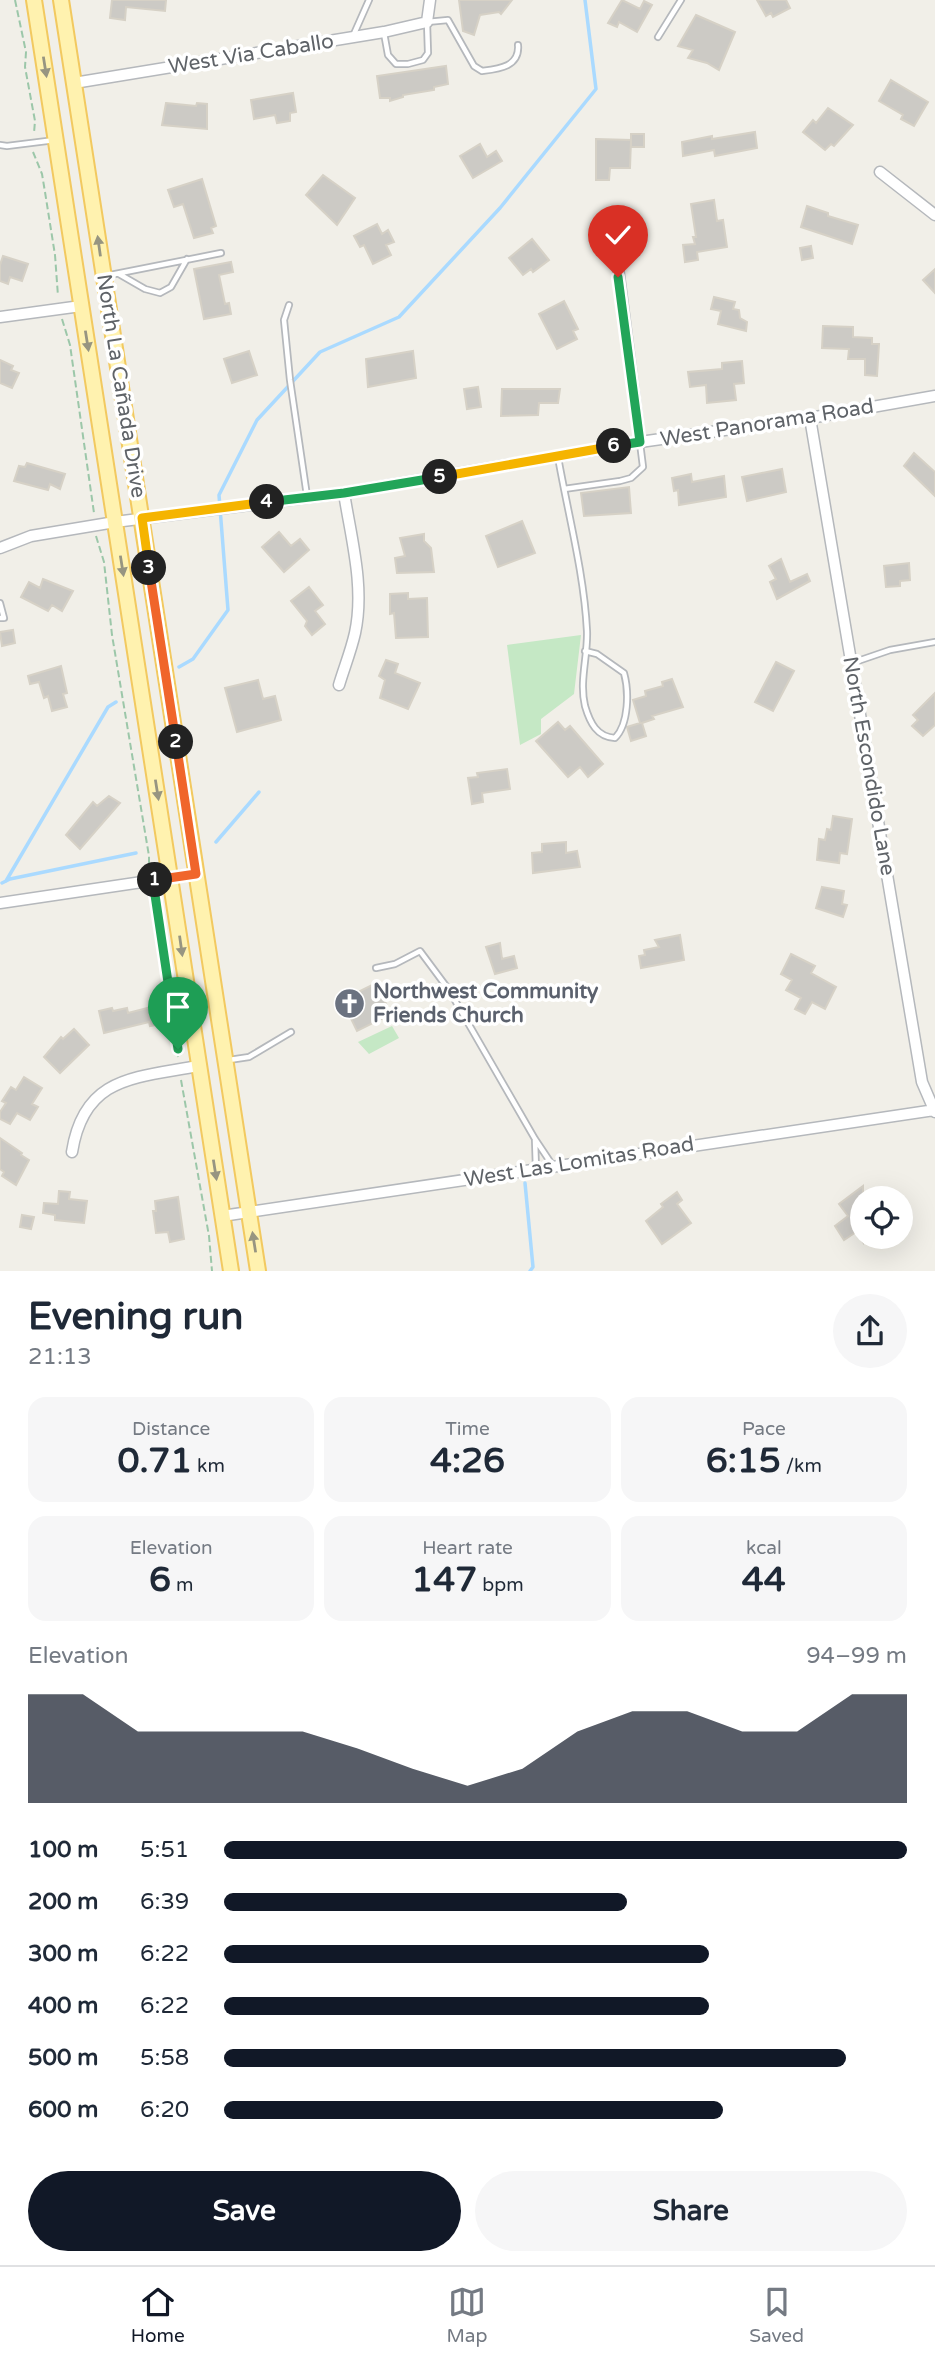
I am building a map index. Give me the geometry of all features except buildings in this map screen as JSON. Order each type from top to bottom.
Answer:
[{"type":"main road","name":"North La Cañada Drive","points":[[34,0],[231,1271]]},
{"type":"main road","name":"North La Cañada Drive","points":[[61,0],[111,275],[142,518],[258,1271]]},
{"type":"street","points":[[427,22],[430,0]]},
{"type":"street","name":"West Via Caballo","points":[[74,83],[384,32],[427,22]]},
{"type":"street","points":[[880,172],[935,215]]},
{"type":"street","points":[[614,236],[640,442]]},
{"type":"street","points":[[0,317],[81,306]]},
{"type":"street","name":"West Panorama Road","points":[[0,548],[31,536],[115,522],[344,493],[640,442],[810,418],[935,396]]},
{"type":"street","name":"North Escondido Lane","points":[[810,418],[922,1082],[935,1111]]},
{"type":"street","points":[[339,685],[355,631],[358,602],[356,568],[344,493]]},
{"type":"street","points":[[0,903],[196,874]]},
{"type":"street","points":[[72,1152],[82,1116],[93,1100],[110,1087],[133,1079],[198,1066]]},
{"type":"street","name":"West Las Lomitas Road","points":[[222,1216],[935,1111]]},
{"type":"lane","points":[[353,37],[369,0]]},
{"type":"lane","points":[[658,37],[681,0]]},
{"type":"lane","points":[[384,32],[388,55],[396,64],[423,60],[428,53],[427,22],[448,20],[474,66],[482,71],[509,65],[516,59],[519,45]]},
{"type":"lane","points":[[0,145],[56,139]]},
{"type":"lane","points":[[111,275],[222,253]]},
{"type":"lane","points":[[111,275],[160,293],[171,287],[187,259]]},
{"type":"lane","points":[[289,305],[284,320],[307,497]]},
{"type":"lane","points":[[564,489],[631,478],[643,467],[640,442]]},
{"type":"lane","points":[[558,456],[577,555],[587,632],[585,651],[583,693],[588,714],[597,731],[605,737],[615,738],[622,731],[625,718],[625,673],[597,654],[585,651]]},
{"type":"lane","points":[[0,603],[4,618],[0,618]]},
{"type":"lane","points":[[851,663],[890,650],[935,642]]},
{"type":"lane","points":[[376,968],[395,964],[419,951],[449,990],[553,1166]]},
{"type":"lane","points":[[225,1061],[249,1057],[291,1032]]},
{"type":"lane","points":[[535,1139],[536,1169]]},
{"type":"path","points":[[15,0],[26,52],[25,66],[35,121],[31,143],[42,174],[55,255],[60,308],[70,345],[92,489],[94,526],[104,562],[112,635],[149,856],[150,881],[155,895],[166,964],[180,1070],[209,1236],[212,1271]]},
{"type":"green space","points":[[581,635],[574,694],[541,719],[541,734],[520,745],[507,645]]},
{"type":"green space","points":[[392,1026],[399,1038],[369,1054],[358,1042]]},
{"type":"waterway","points":[[179,667],[193,659],[228,610],[219,495],[257,420],[320,352],[399,317],[500,208],[596,89],[585,0]]},
{"type":"waterway","points":[[6,881],[108,707],[116,702]]},
{"type":"waterway","points":[[216,842],[259,792]]},
{"type":"waterway","points":[[2,883],[10,879],[136,853]]},
{"type":"waterway","points":[[525,1183],[533,1267],[530,1271]]},
{"type":"place","name":"Northwest Community Friends Church","points":[[350,1003]]},
{"type":"route","points":[[178,1049],[155,895],[150,881],[196,874],[142,518],[344,493],[640,442],[618,277]]}]
